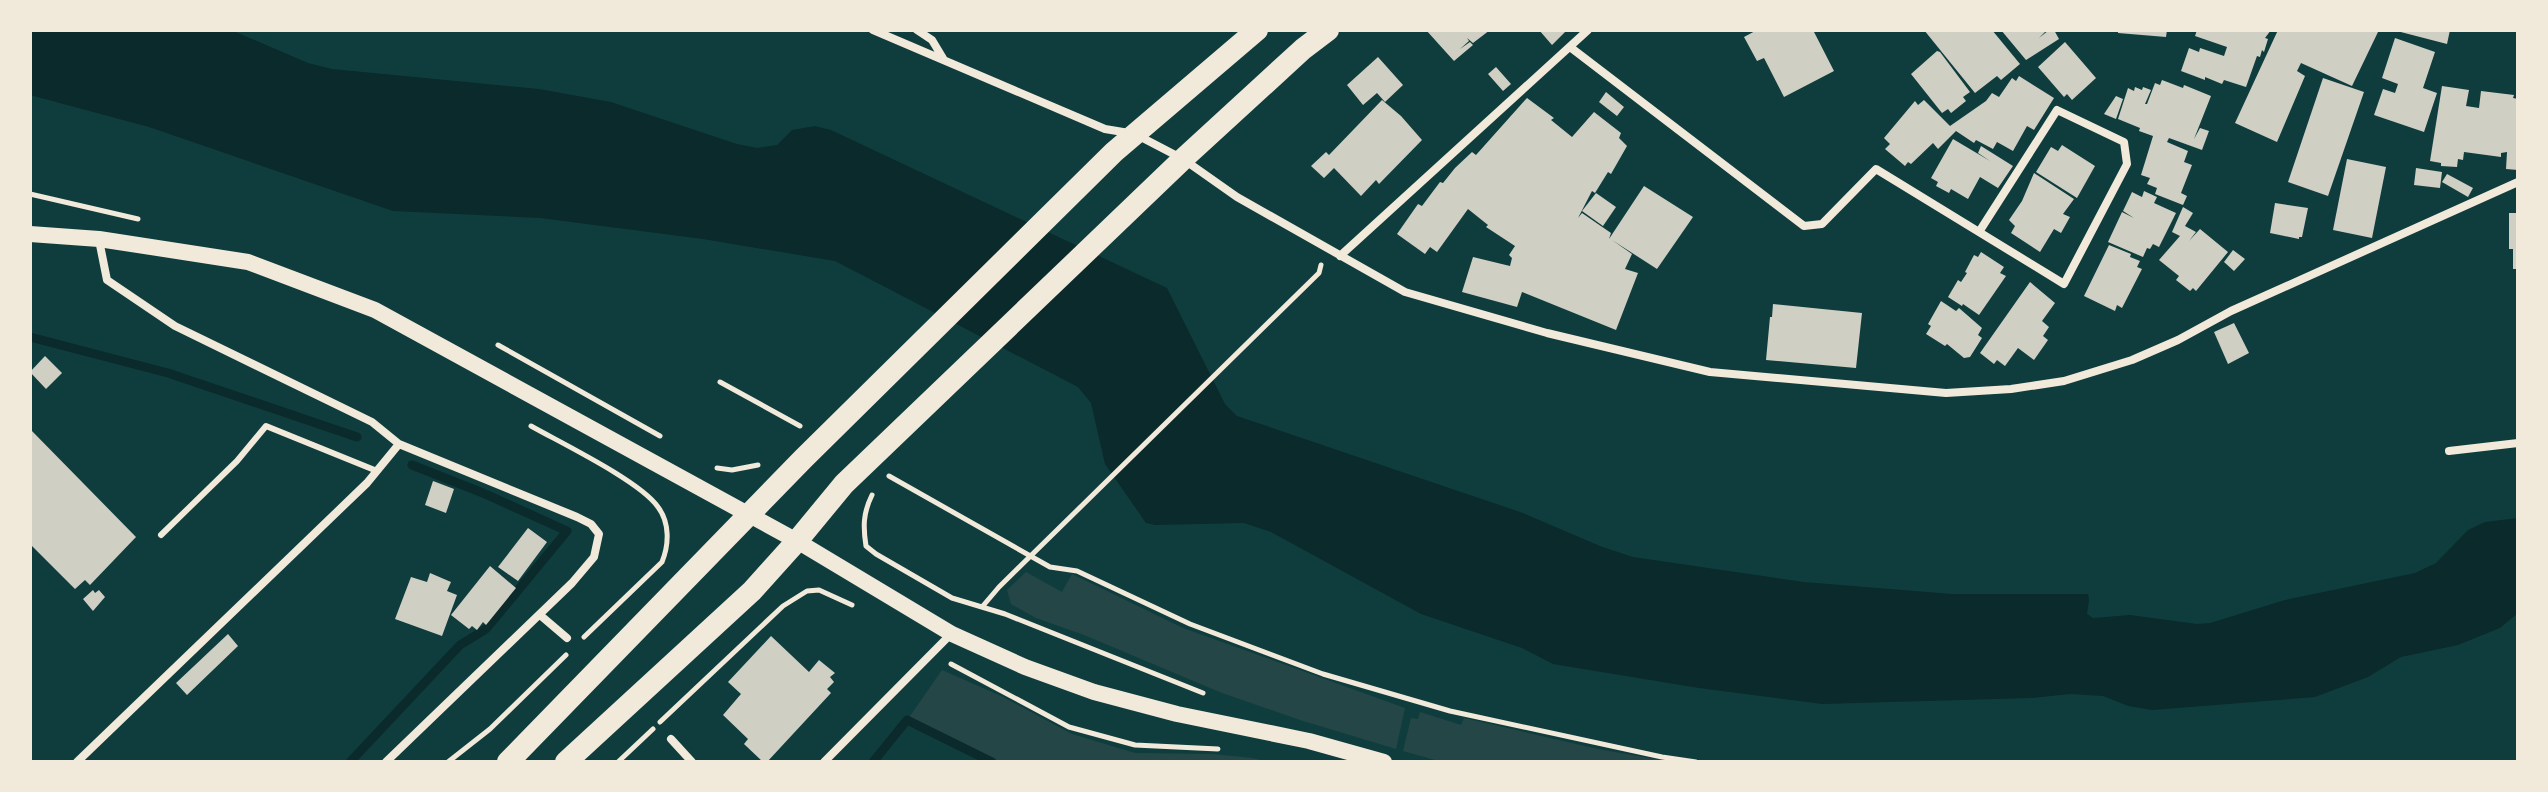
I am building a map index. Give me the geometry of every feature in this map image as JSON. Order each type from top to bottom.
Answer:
[{"type":"highway","points":[[508,762],[747,515],[1114,152],[1257,30]]},
{"type":"highway","points":[[566,762],[752,591],[844,484],[1183,159],[1303,49],[1328,30]]},
{"type":"main road","points":[[30,234],[99,239],[248,262],[375,310],[797,541],[952,634],[1025,667],[1094,692],[1177,714],[1309,741],[1384,762]]},
{"type":"street","points":[[873,30],[1105,129],[1135,134],[1183,159],[1237,197],[1405,292],[1547,333],[1710,372],[1893,390],[1959,393],[2064,381],[2132,360],[2178,340],[2231,311],[2518,182]]},
{"type":"street","points":[[917,30],[932,40],[945,61]]},
{"type":"street","points":[[1340,256],[1588,30]]},
{"type":"street","points":[[1570,47],[1804,226],[1822,224],[1876,169],[2064,284],[2127,164],[2124,142],[2057,110],[1979,232]]},
{"type":"street","points":[[99,239],[107,280],[175,326],[372,422],[399,444],[591,524],[599,534],[594,557],[540,615],[386,762]]},
{"type":"street","points":[[2449,451],[2518,443]]},
{"type":"street","points":[[77,762],[377,471],[399,444]]},
{"type":"street","points":[[540,615],[567,638]]},
{"type":"street","points":[[824,762],[952,634]]},
{"type":"street","points":[[671,739],[692,762]]},
{"type":"lane","points":[[161,535],[237,461],[266,426],[377,471]]},
{"type":"path","points":[[982,607],[1319,273]]},
{"type":"path","points":[[498,345],[665,439]]},
{"type":"path","points":[[720,382],[803,428]]},
{"type":"path","points":[[716,468],[732,470],[758,465],[769,456]]},
{"type":"path","points":[[887,475],[1050,567],[1077,571],[1190,624],[1323,674],[1450,711],[1696,762]]},
{"type":"path","points":[[881,486],[866,509],[863,525],[866,546],[952,598],[1109,654],[1214,698]]},
{"type":"path","points":[[618,762],[783,606],[807,591],[819,590],[857,608]]},
{"type":"path","points":[[951,664],[1069,727],[1135,745],[1232,750]]},
{"type":"shaded area","points":[[30,30],[231,30],[308,63],[332,69],[539,89],[611,102],[757,148],[777,145],[792,130],[815,126],[831,130],[1167,288],[1225,404],[1237,416],[1523,513],[1633,557],[1804,582],[1952,594],[2088,594],[2087,614],[2093,618],[2130,615],[2197,624],[2210,623],[2285,600],[2415,573],[2436,563],[2468,530],[2485,522],[2518,518],[2518,613],[2500,628],[2458,645],[2401,657],[2368,677],[2315,697],[2152,710],[2128,706],[2103,696],[2070,694],[2031,698],[1822,704],[1553,664],[1522,648],[1421,614],[1271,532],[1244,523],[1146,523],[1105,464],[1091,403],[1078,387],[835,261],[703,239],[540,218],[393,211],[149,127],[30,95]]},
{"type":"shaded area","points":[[1026,572],[1062,592],[1072,574],[1183,628],[1405,708],[1396,749],[1222,693],[1036,618],[1011,604],[1007,590]]},
{"type":"shaded area","points":[[942,670],[1001,696],[1072,734],[1135,753],[1213,754],[1269,762],[996,762],[908,719]]},
{"type":"shaded area","points":[[1420,712],[1461,725],[1464,718],[1598,749],[1672,762],[1442,762],[1403,751],[1411,718],[1418,719]]},
{"type":"building","points":[[1426,30],[1490,30],[1473,43],[1467,38],[1469,41],[1460,49],[1470,42],[1473,45],[1454,61]]},
{"type":"building","points":[[1539,30],[1567,30],[1552,45]]},
{"type":"building","points":[[1757,30],[1813,30],[1834,71],[1784,97],[1764,58],[1757,61],[1744,37]]},
{"type":"building","points":[[1924,30],[1992,30],[2020,64],[2001,80],[1997,76],[1975,93]]},
{"type":"building","points":[[2001,30],[2047,30],[2039,38],[2054,30],[2059,39],[2026,60]]},
{"type":"building","points":[[2118,30],[2167,30],[2166,37],[2118,33]]},
{"type":"building","points":[[2197,30],[2271,30],[2265,38],[2268,39],[2264,52],[2262,50],[2260,57],[2257,56],[2246,87],[2224,80],[2222,84],[2205,77],[2205,80],[2181,71],[2189,48],[2199,52],[2200,48],[2224,56],[2227,47],[2195,36]]},
{"type":"building","points":[[2278,30],[2378,32],[2352,86],[2301,63],[2297,71],[2305,76],[2277,142],[2235,123]]},
{"type":"building","points":[[2393,30],[2450,30],[2447,44]]},
{"type":"building","points":[[2395,38],[2435,52],[2423,88],[2437,93],[2424,132],[2374,115],[2383,89],[2395,93],[2398,84],[2382,78]]},
{"type":"building","points":[[2065,42],[2096,78],[2072,100],[2067,94],[2064,97],[2038,67]]},
{"type":"building","points":[[1937,51],[1970,92],[1963,97],[1966,101],[1951,113],[1948,109],[1942,113],[1911,74]]},
{"type":"building","points":[[1378,57],[1403,85],[1385,102],[1377,93],[1363,105],[1347,85]]},
{"type":"building","points":[[1496,67],[1511,84],[1503,91],[1488,74]]},
{"type":"building","points":[[2019,76],[2054,98],[2034,130],[2027,126],[2013,151],[1997,142],[1993,149],[1976,140],[1974,143],[1956,131],[1938,149],[1933,143],[1905,166],[1885,149],[1890,144],[1884,138],[1915,101],[1918,105],[1924,100],[1950,126],[1986,101],[1992,93],[1999,97],[2012,78],[2016,81]]},
{"type":"building","points":[[2323,78],[2364,92],[2328,196],[2288,182]]},
{"type":"building","points":[[2162,80],[2211,96],[2194,139],[2200,128],[2209,131],[2202,150],[2169,138],[2167,142],[2188,151],[2184,162],[2192,165],[2181,193],[2187,196],[2183,205],[2155,194],[2157,188],[2147,184],[2150,178],[2141,175],[2153,136],[2118,119],[2128,88],[2134,91],[2135,87],[2151,90],[2147,104],[2155,83],[2160,85]]},
{"type":"building","points":[[2442,86],[2469,90],[2466,106],[2479,108],[2481,91],[2514,95],[2513,98],[2518,99],[2518,170],[2506,169],[2507,152],[2501,153],[2501,157],[2464,152],[2463,160],[2458,159],[2457,167],[2441,166],[2441,163],[2430,161]]},
{"type":"building","points":[[1606,92],[1624,107],[1617,116],[1599,102]]},
{"type":"building","points":[[2116,96],[2123,99],[2116,119],[2104,114]]},
{"type":"building","points":[[1527,98],[1554,118],[1551,120],[1572,137],[1594,112],[1621,133],[1619,138],[1627,146],[1611,174],[1608,172],[1595,193],[1592,191],[1578,218],[1582,213],[1611,233],[1609,239],[1644,186],[1693,217],[1657,269],[1612,240],[1632,254],[1625,269],[1638,273],[1616,330],[1522,292],[1517,307],[1462,292],[1473,257],[1510,266],[1512,258],[1509,255],[1515,246],[1486,227],[1488,225],[1468,209],[1437,252],[1430,247],[1425,254],[1397,234],[1418,204],[1422,206],[1440,182],[1443,183],[1472,152],[1476,155]]},
{"type":"building","points":[[1382,100],[1422,140],[1379,184],[1376,180],[1361,196],[1334,168],[1324,178],[1311,166],[1326,152],[1329,155]]},
{"type":"building","points":[[1953,139],[1990,161],[1978,153],[1981,146],[2013,166],[1998,188],[1980,177],[1968,199],[1951,189],[1949,193],[1936,186],[1938,182],[1931,178]]},
{"type":"building","points":[[2062,145],[2095,166],[2077,198],[2036,172],[2051,147],[2058,151]]},
{"type":"building","points":[[2347,159],[2386,167],[2372,238],[2333,230]]},
{"type":"building","points":[[2416,168],[2442,172],[2440,188],[2414,185]]},
{"type":"building","points":[[2034,173],[2074,199],[2063,214],[2070,217],[2061,233],[2054,229],[2040,252],[2011,233],[2015,226],[2009,220],[2022,201]]},
{"type":"building","points":[[2447,174],[2473,188],[2468,197],[2442,182]]},
{"type":"building","points":[[2144,191],[2157,197],[2154,203],[2176,213],[2159,247],[2153,244],[2143,257],[2108,242],[2122,212],[2134,218],[2123,211],[2132,192],[2142,197]]},
{"type":"building","points":[[1596,193],[1616,207],[1603,226],[1582,211]]},
{"type":"building","points":[[2275,203],[2308,208],[2302,237],[2270,233]]},
{"type":"building","points":[[2183,207],[2193,213],[2185,226],[2196,232],[2189,241],[2200,229],[2228,252],[2196,291],[2193,288],[2190,291],[2176,280],[2179,276],[2159,260],[2180,236],[2172,232]]},
{"type":"building","points":[[2509,213],[2518,213],[2518,269],[2513,269],[2513,249],[2509,249]]},
{"type":"building","points":[[2109,245],[2131,254],[2130,257],[2140,261],[2137,267],[2142,269],[2122,308],[2117,305],[2115,311],[2084,296]]},
{"type":"building","points":[[2233,250],[2245,259],[2234,271],[2224,262]]},
{"type":"building","points":[[1981,252],[2004,267],[2000,273],[2006,276],[1979,315],[1948,297],[1958,280],[1961,282],[1967,273],[1974,255],[1978,257]]},
{"type":"building","points":[[2030,282],[2055,303],[2042,321],[2049,327],[2043,336],[2048,340],[2034,360],[2018,348],[2005,366],[1997,360],[1994,364],[1980,353]]},
{"type":"building","points":[[1941,301],[1956,311],[1959,308],[1982,328],[1978,335],[1982,338],[1970,357],[1964,358],[1947,344],[1945,346],[1926,334]]},
{"type":"building","points":[[1773,304],[1862,313],[1856,368],[1766,360]]},
{"type":"building","points":[[2234,323],[2249,353],[2228,364],[2214,332]]},
{"type":"building","points":[[45,356],[62,373],[46,389],[30,372]]},
{"type":"building","points":[[30,429],[136,537],[90,585],[85,580],[75,589],[30,544]]},
{"type":"building","points":[[433,481],[454,489],[446,513],[425,505]]},
{"type":"building","points":[[528,528],[547,542],[518,581],[498,567]]},
{"type":"building","points":[[490,566],[516,588],[486,625],[483,622],[477,630],[472,626],[469,629],[451,615]]},
{"type":"building","points":[[430,573],[451,582],[447,591],[457,595],[442,636],[395,619],[411,577],[427,582]]},
{"type":"building","points":[[93,590],[95,593],[99,590],[105,597],[93,611],[83,599]]},
{"type":"building","points":[[228,634],[238,646],[187,695],[176,683]]},
{"type":"building","points":[[771,636],[809,672],[819,660],[835,673],[830,677],[834,682],[827,689],[831,693],[767,762],[763,762],[744,744],[748,739],[723,715],[741,694],[728,682]]},
{"type":"waterway","points":[[30,337],[168,373],[357,437]]},
{"type":"waterway","points":[[350,762],[460,645],[486,629],[567,531],[412,465]]},
{"type":"waterway","points":[[873,762],[907,720],[992,762]]}]
